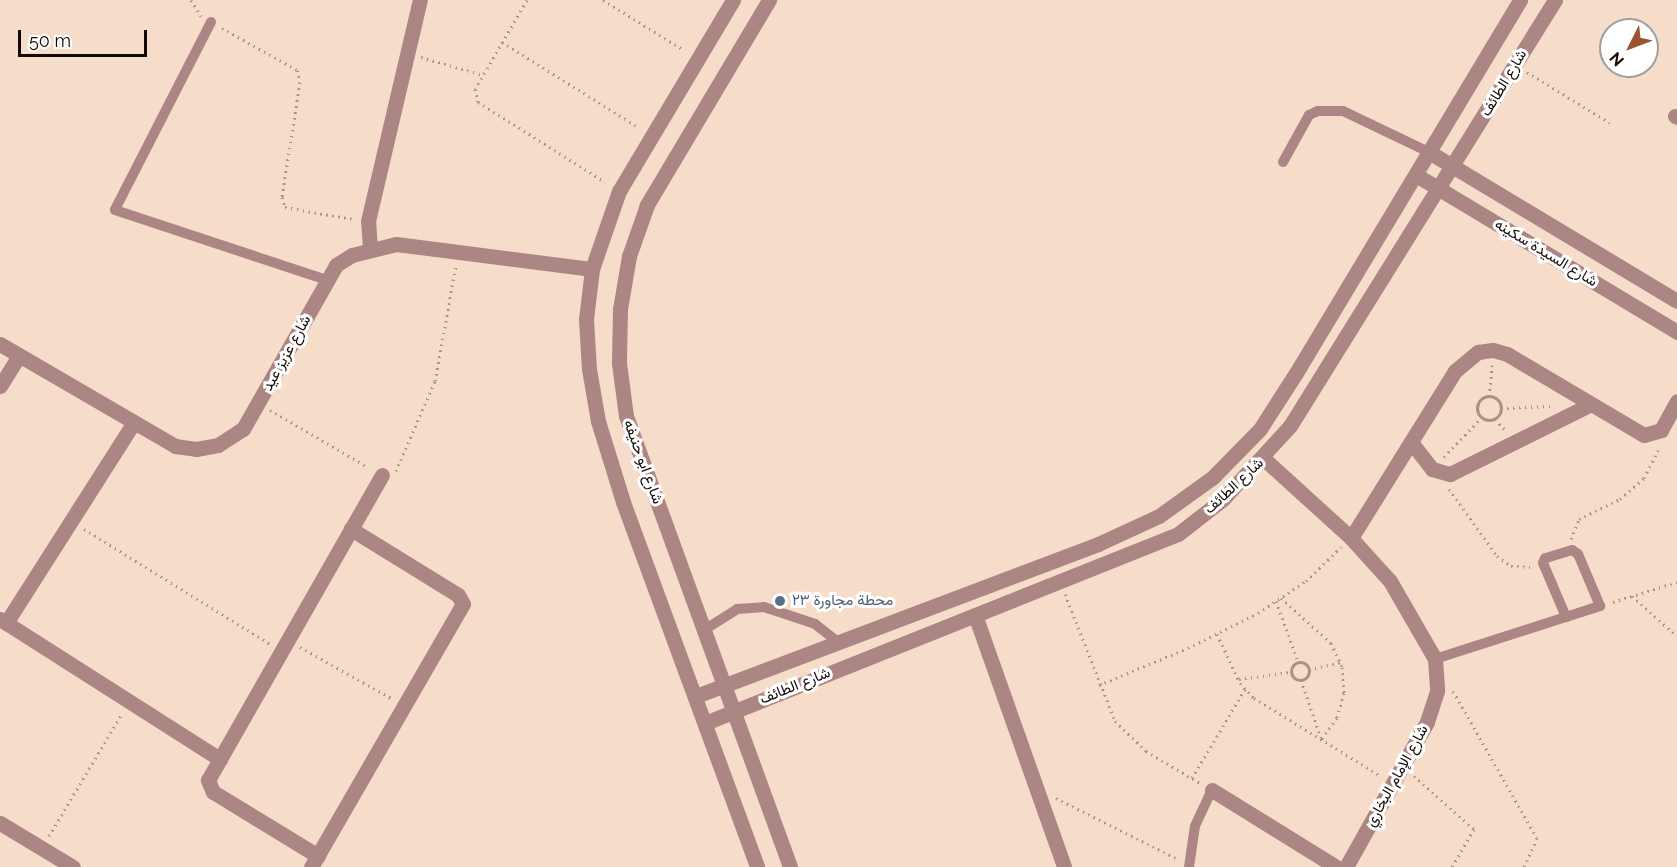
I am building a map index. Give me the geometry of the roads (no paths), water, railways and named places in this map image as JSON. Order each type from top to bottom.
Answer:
[{"type":"street","points":[[370,248],[368,221],[420,0]]},
{"type":"street","name":"شارع ابو حنيفه","points":[[733,0],[619,191],[592,269],[586,319],[589,369],[598,421],[623,502],[757,867]]},
{"type":"street","name":"شارع ابو حنيفه","points":[[769,0],[646,205],[629,256],[620,309],[619,363],[626,416],[790,867]]},
{"type":"street","name":"شارع الطائف","points":[[696,696],[1098,544],[1159,516],[1213,477],[1260,429],[1520,0]]},
{"type":"street","name":"شارع الطائف","points":[[705,723],[1178,534],[1223,499],[1264,459],[1308,399],[1555,0]]},
{"type":"street","name":"شارع السيدة سكينه","points":[[1429,152],[1677,301]]},
{"type":"street","name":"شارع السيدة سكينه","points":[[1416,174],[1677,332]]},
{"type":"street","name":"شارع عزيز عيد","points":[[0,344],[175,446],[196,449],[218,445],[243,429],[336,265],[370,248],[396,244],[592,269]]},
{"type":"street","points":[[1351,538],[1465,359],[1493,350],[1507,354],[1644,435],[1661,430],[1677,401]]},
{"type":"street","points":[[0,386],[19,355]]},
{"type":"street","points":[[1411,442],[1435,471],[1455,471],[1591,404]]},
{"type":"street","points":[[134,422],[71,521],[3,621],[220,759]]},
{"type":"street","name":"شارع الإمام البخاري","points":[[1264,459],[1351,538],[1390,581],[1435,659],[1437,691],[1427,722],[1346,867]]},
{"type":"street","points":[[351,529],[461,599],[462,609],[314,862],[213,792],[208,780],[381,475]]},
{"type":"street","points":[[975,615],[1064,867]]},
{"type":"street","points":[[1212,790],[1336,867]]},
{"type":"street","points":[[0,824],[73,867]]},
{"type":"lane","points":[[211,22],[115,210],[327,280]]},
{"type":"lane","points":[[1283,162],[1309,115],[1318,111],[1343,111],[1429,152]]},
{"type":"lane","points":[[1435,659],[1566,617],[1600,606],[1578,554],[1572,550],[1545,558],[1543,563],[1566,617]]},
{"type":"lane","points":[[704,630],[737,609],[764,607],[815,624],[839,643]]},
{"type":"lane","points":[[1189,866],[1195,826],[1212,790]]},
{"type":"place","name":"محطة مجاورة ٢٣","points":[[780,601]]}]
